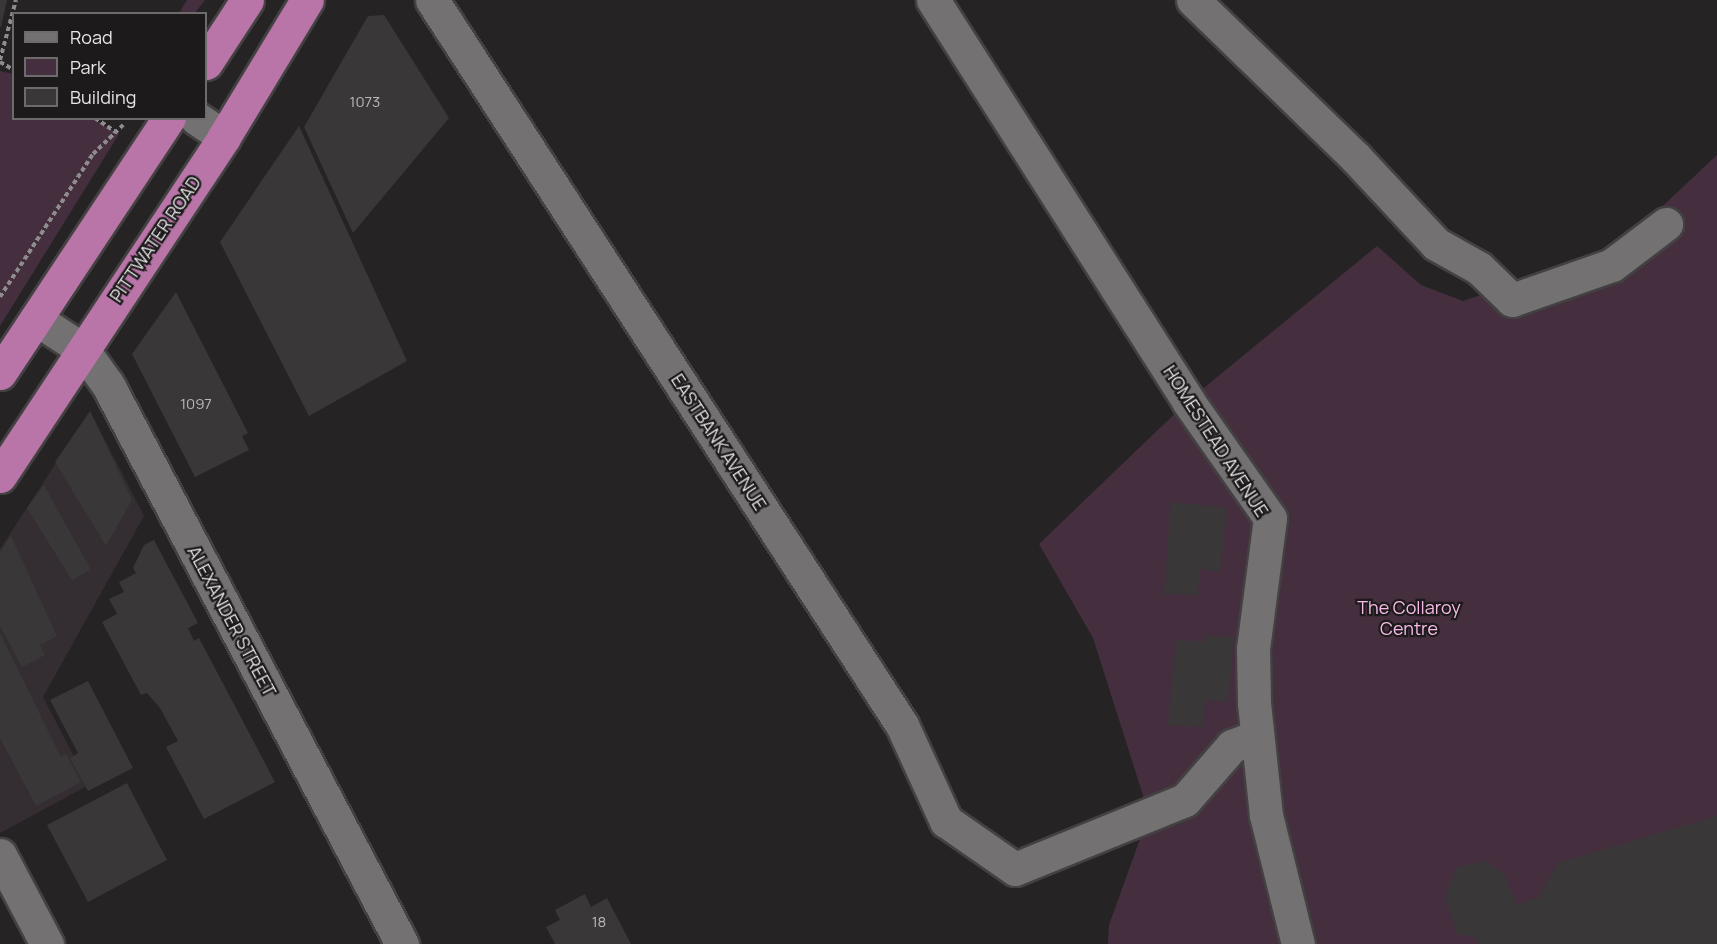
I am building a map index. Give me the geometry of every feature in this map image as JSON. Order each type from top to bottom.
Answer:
[{"type":"highway","points":[[207,61],[247,0]]},
{"type":"highway","name":"PITTWATER ROAD","points":[[0,476],[224,137],[307,0]]},
{"type":"highway","points":[[0,373],[168,120]]},
{"type":"street","name":"EASTBANK AVENUE","points":[[432,0],[902,725],[946,821],[1015,869],[1185,800],[1232,746],[1256,737]]},
{"type":"street","name":"HOMESTEAD AVENUE","points":[[933,0],[1188,401],[1270,518],[1253,649],[1256,737],[1266,815],[1298,944]]},
{"type":"street","points":[[1193,0],[1355,157],[1436,244],[1479,268],[1512,300],[1612,265],[1666,224]]},
{"type":"street","points":[[199,120],[224,137]]},
{"type":"street","name":"ALEXANDER STREET","points":[[36,319],[82,349],[108,385],[402,944]]},
{"type":"street","points":[[0,855],[47,944]]},
{"type":"path","points":[[0,61],[12,15]]},
{"type":"path","points":[[98,120],[116,132]]},
{"type":"path","points":[[0,297],[93,154],[125,120]]},
{"type":"shaded area","points":[[90,411],[144,516],[43,697],[89,785],[0,833],[0,549]]},
{"type":"green space","points":[[187,0],[205,0],[196,12],[180,12]]},
{"type":"green space","points":[[0,71],[12,74],[12,120],[96,120],[119,134],[0,326]]},
{"type":"green space","name":"The Collaroy Centre","points":[[1717,155],[1717,944],[1108,944],[1109,925],[1149,814],[1093,638],[1039,544],[1188,401],[1377,246],[1421,285],[1463,301],[1619,247]]},
{"type":"building","points":[[0,0],[7,0],[1,27],[0,27]]},
{"type":"building","points":[[384,15],[449,118],[353,233],[304,127],[368,16]]},
{"type":"building","points":[[299,126],[407,361],[309,416],[220,242]]},
{"type":"building","points":[[176,292],[248,433],[242,436],[249,450],[195,477],[132,354]]},
{"type":"building","points":[[90,411],[132,500],[106,546],[55,462]]},
{"type":"building","points":[[44,485],[91,570],[72,580],[27,508]]},
{"type":"building","points":[[1171,502],[1227,508],[1220,572],[1200,569],[1197,595],[1164,594]]},
{"type":"building","points":[[11,536],[57,636],[40,645],[45,655],[22,667],[0,626],[0,552]]},
{"type":"building","points":[[154,540],[198,623],[188,628],[194,641],[199,638],[275,782],[204,819],[166,747],[178,741],[160,708],[147,693],[141,695],[102,622],[117,614],[109,599],[124,592],[119,582],[136,573],[133,568],[144,545]]},
{"type":"building","points":[[0,633],[61,757],[66,754],[81,782],[36,806],[0,738]]},
{"type":"building","points":[[1205,636],[1234,637],[1228,702],[1205,700],[1203,727],[1168,725],[1176,640],[1204,642]]},
{"type":"building","points":[[88,681],[133,768],[88,791],[70,758],[78,753],[50,700]]},
{"type":"building","points":[[127,783],[167,860],[88,902],[47,825]]},
{"type":"building","points":[[1717,816],[1717,944],[1479,944],[1477,938],[1457,934],[1445,896],[1457,867],[1486,861],[1504,874],[1517,905],[1539,897],[1558,863]]},
{"type":"building","points":[[585,894],[591,907],[607,898],[631,944],[555,944],[546,927],[560,920],[555,910]]}]
